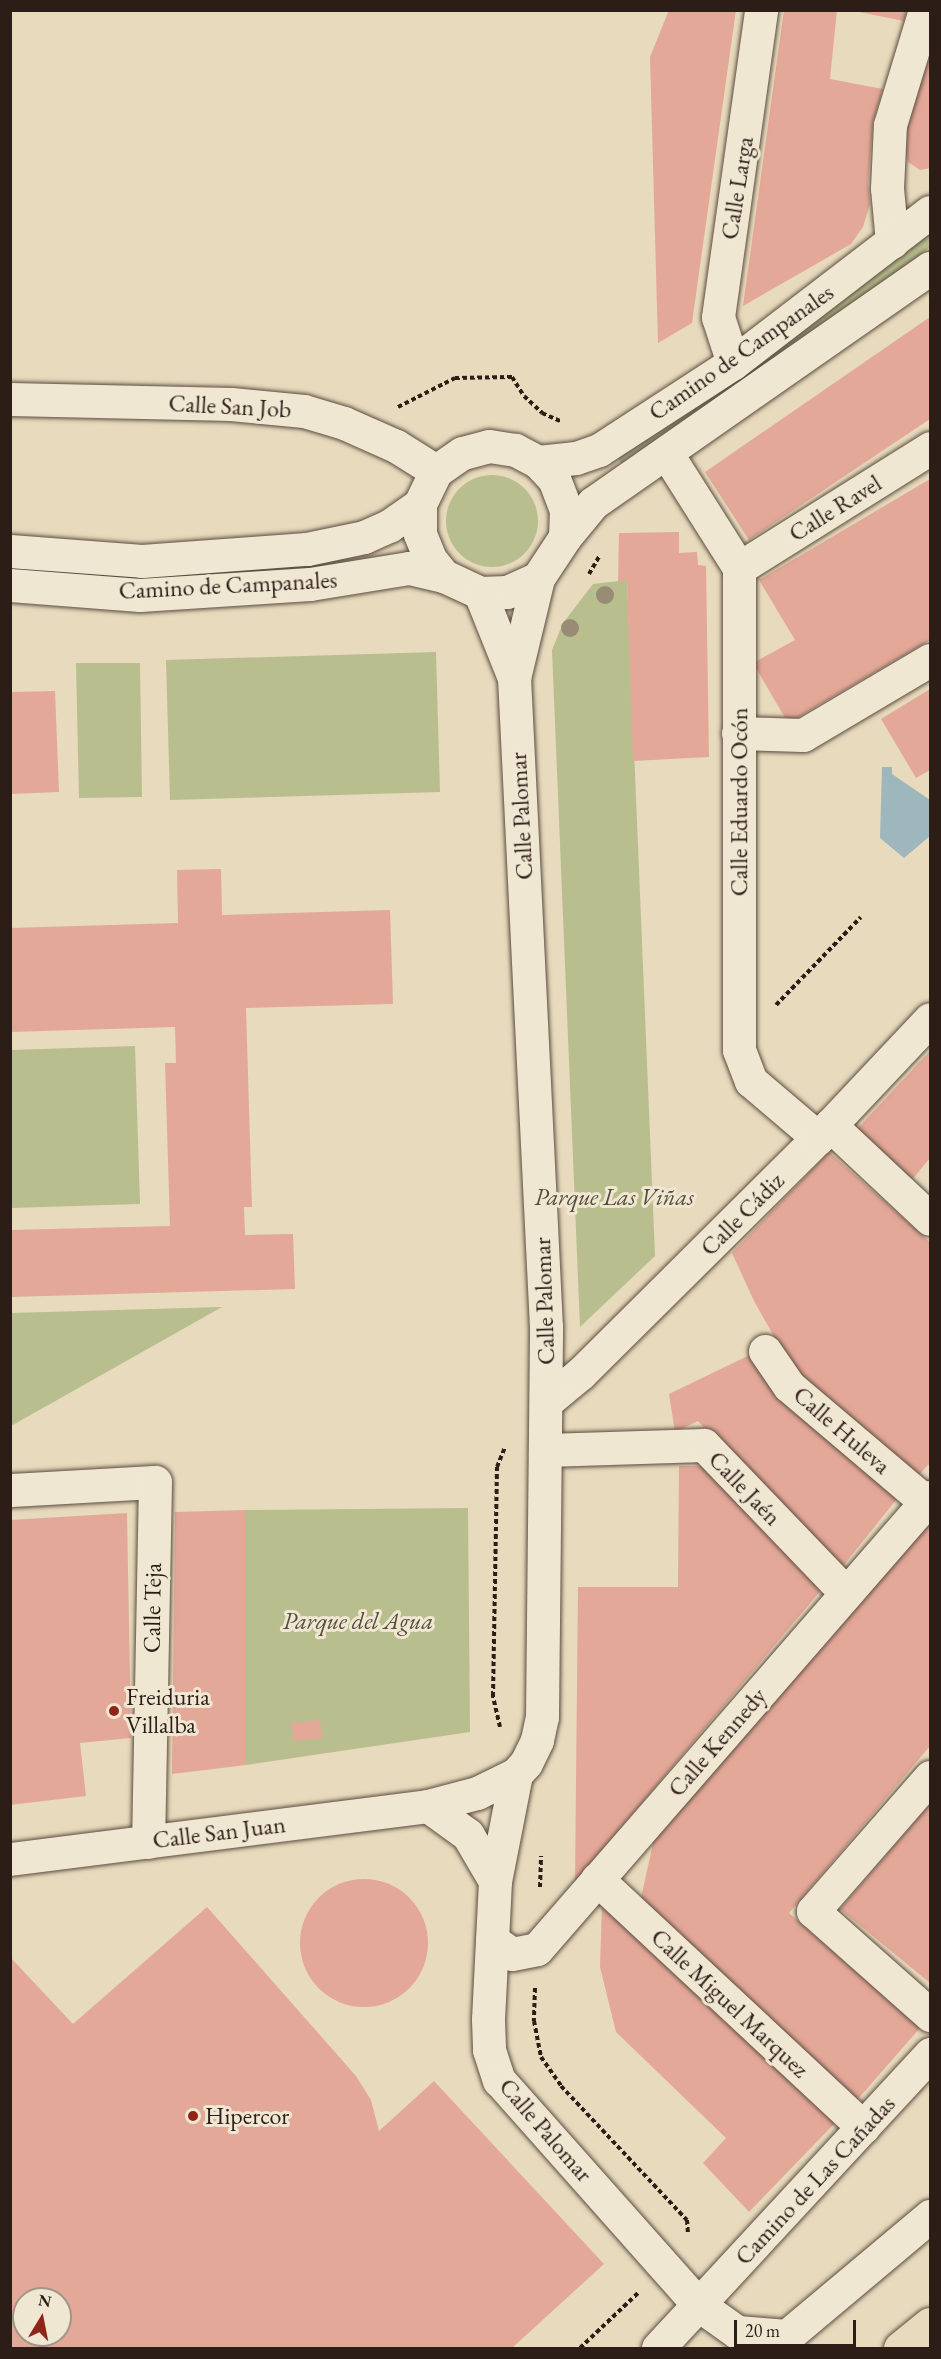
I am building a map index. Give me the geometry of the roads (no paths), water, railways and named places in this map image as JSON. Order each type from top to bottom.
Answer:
[{"type":"highway","points":[[900,2349],[930,2324]]},
{"type":"street","name":"Calle Larga","points":[[733,363],[718,317],[761,10]]},
{"type":"street","points":[[892,242],[887,188],[890,125],[925,10]]},
{"type":"street","name":"Camino de Campanales","points":[[538,462],[576,458],[599,450],[733,363],[930,212]]},
{"type":"street","name":"Camino de Campanales","points":[[565,537],[593,503],[667,454],[930,268]]},
{"type":"street","name":"Calle San Job","points":[[10,399],[231,404],[303,411],[344,423],[396,446],[436,471]]},
{"type":"street","points":[[489,446],[515,450],[538,462],[554,479],[566,510],[565,537],[538,578],[507,592],[480,593],[444,576],[430,560],[420,534],[420,504],[436,471],[462,453],[489,446]]},
{"type":"street","name":"Calle Ravel","points":[[739,568],[930,448]]},
{"type":"street","points":[[667,454],[739,568]]},
{"type":"street","name":"Camino de Campanales","points":[[10,551],[142,561],[307,549],[364,537],[389,526],[420,504]]},
{"type":"street","name":"Camino de Campanales","points":[[10,585],[140,595],[310,584],[409,568],[444,576]]},
{"type":"street","name":"Calle Eduardo Ocón","points":[[739,568],[739,1043],[751,1081],[824,1132],[930,1219]]},
{"type":"street","name":"Calle Palomar","points":[[538,578],[514,678],[545,1302],[546,1450],[542,1718],[537,1740],[526,1763],[516,1774],[495,1881],[488,2019],[489,2050],[499,2080],[699,2305],[736,2332],[787,2336],[930,2216]]},
{"type":"street","name":"Calle Palomar","points":[[480,593],[514,678]]},
{"type":"street","points":[[738,733],[803,735],[930,660]]},
{"type":"street","name":"Calle Cádiz","points":[[546,1402],[581,1373],[824,1132],[930,1019]]},
{"type":"street","name":"Calle Huleva","points":[[765,1351],[789,1386],[928,1499]]},
{"type":"street","name":"Calle Jaén","points":[[546,1450],[704,1445],[846,1593]]},
{"type":"street","name":"Calle Teja","points":[[10,1490],[154,1482],[148,1842]]},
{"type":"street","name":"Calle Kennedy","points":[[492,1940],[512,1954],[537,1948],[928,1499]]},
{"type":"street","points":[[428,1806],[477,1793],[516,1774]]},
{"type":"street","points":[[930,1776],[813,1911],[930,2015]]},
{"type":"street","points":[[428,1806],[468,1835],[495,1881]]},
{"type":"street","name":"Calle San Juan","points":[[10,1859],[428,1806]]},
{"type":"street","name":"Calle Miguel Marquez","points":[[597,1879],[863,2127]]},
{"type":"street","name":"Camino de Las Cañadas","points":[[658,2349],[930,2054]]},
{"type":"water","points":[[882,767],[892,767],[892,774],[930,800],[930,836],[904,858],[880,838]]},
{"type":"place","name":"Freiduria Villalba","points":[[114,1711]]},
{"type":"place","name":"Hipercor","points":[[193,2116]]},
{"type":"park label","name":"Parque Las Viñas","points":[[614,1197]]},
{"type":"park label","name":"Parque del Agua","points":[[358,1621]]}]
